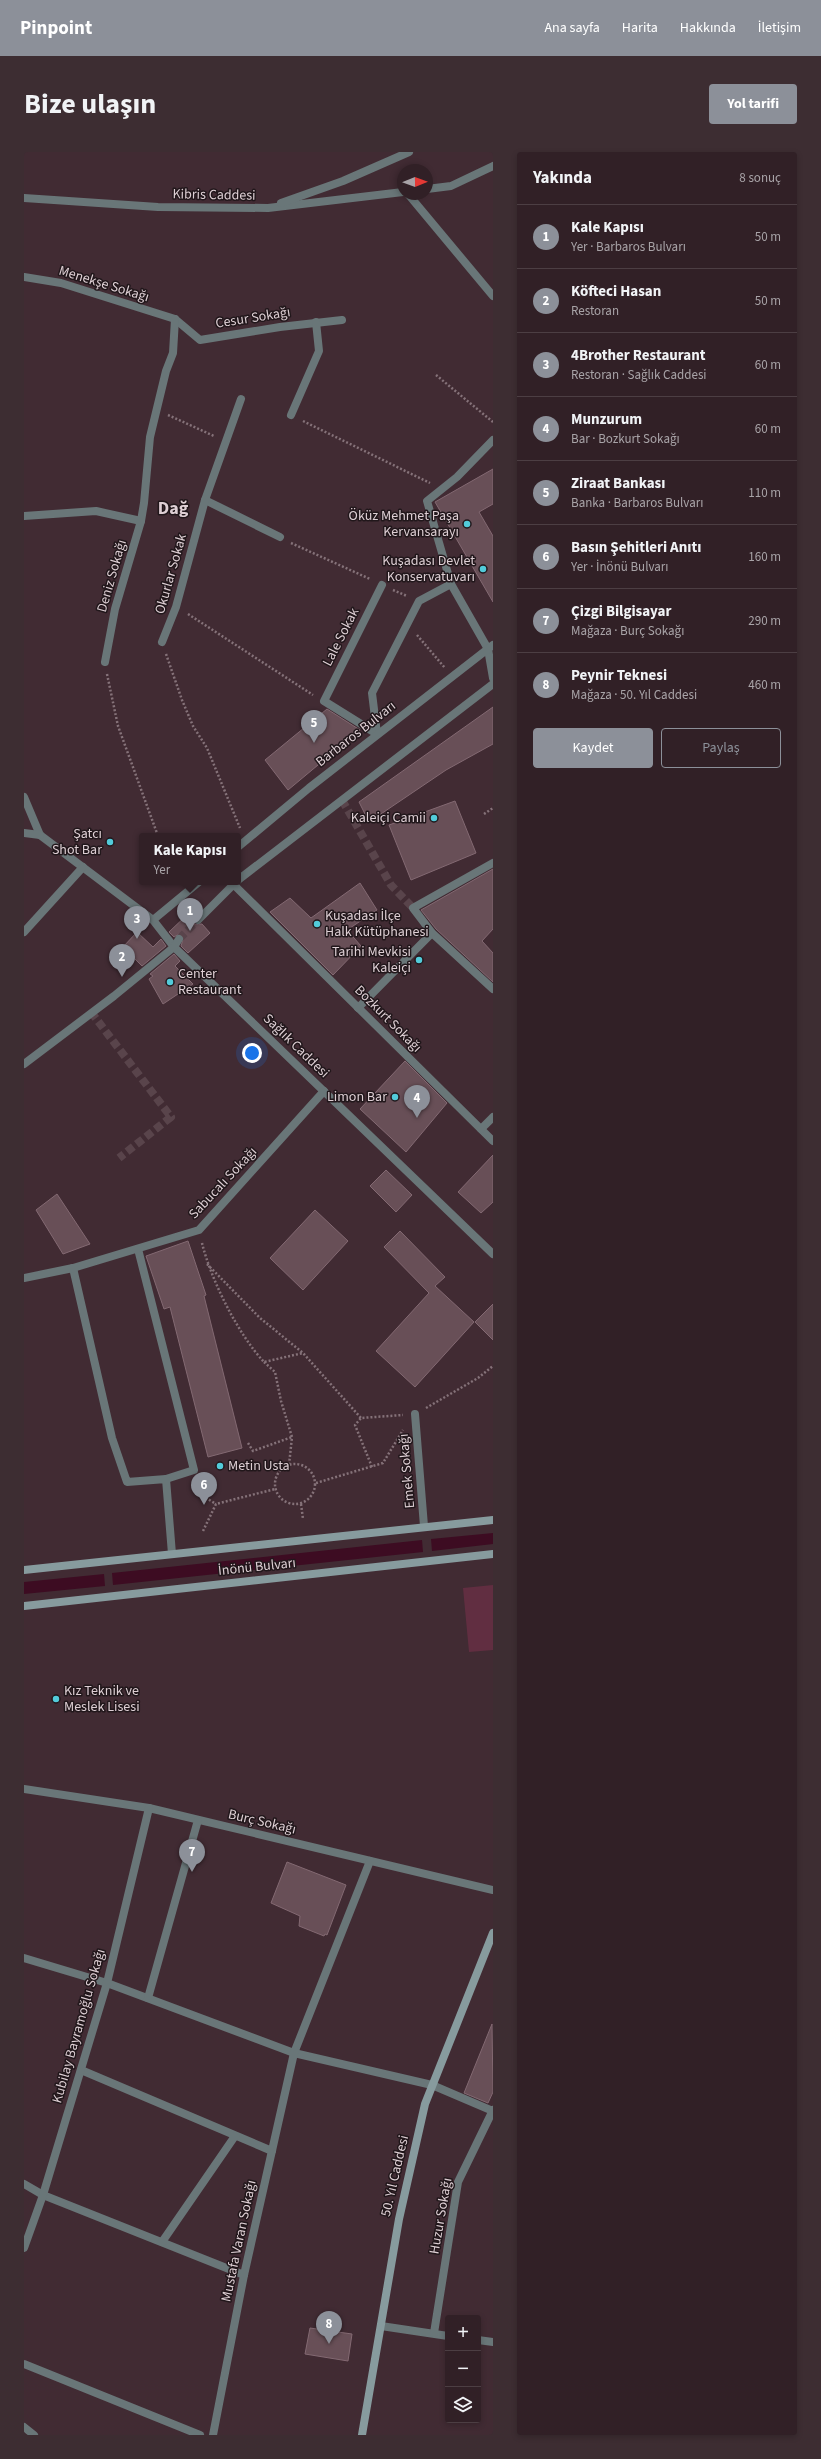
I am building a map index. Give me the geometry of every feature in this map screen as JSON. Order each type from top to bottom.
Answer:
[{"type":"main road","name":"İnönü Bulvarı","points":[[24,1570],[424,1526],[493,1520]]},
{"type":"main road","name":"İnönü Bulvarı","points":[[24,1606],[493,1554]]},
{"type":"main road","name":"50. Yıl Caddesi","points":[[362,2435],[399,2219],[425,2104],[493,1933]]},
{"type":"street","points":[[268,208],[343,181],[409,152]]},
{"type":"street","points":[[433,188],[451,186],[493,166]]},
{"type":"street","name":"Kibris Caddesi","points":[[24,198],[158,207],[268,208],[397,193]]},
{"type":"street","points":[[413,200],[493,296]]},
{"type":"street","name":"Menekşe Sokağı","points":[[24,277],[62,283],[175,319]]},
{"type":"street","name":"Cesur Sokağı","points":[[175,319],[200,340],[316,322],[342,320]]},
{"type":"street","name":"Deniz Sokağı","points":[[105,662],[115,609],[141,521],[150,437],[166,371],[173,354],[175,319]]},
{"type":"street","points":[[291,415],[318,351],[316,322]]},
{"type":"street","name":"Okurlar Sokak","points":[[162,642],[176,607],[205,500],[241,399]]},
{"type":"street","points":[[493,440],[443,489],[427,501],[451,584],[490,647],[493,678]]},
{"type":"street","points":[[205,500],[280,537]]},
{"type":"street","points":[[24,516],[96,511],[141,521]]},
{"type":"street","points":[[377,734],[372,693],[419,601],[451,584]]},
{"type":"street","name":"Lale Sokak","points":[[324,701],[382,585]]},
{"type":"street","name":"Barbaros Bulvarı","points":[[241,844],[377,734],[490,647]]},
{"type":"street","points":[[241,877],[493,684]]},
{"type":"street","points":[[324,701],[377,734]]},
{"type":"street","points":[[24,798],[40,835]]},
{"type":"street","points":[[24,833],[40,835]]},
{"type":"street","name":"Sağlık Caddesi","points":[[40,835],[153,920],[174,946],[493,1254]]},
{"type":"street","points":[[493,863],[413,908],[432,933],[493,989]]},
{"type":"street","points":[[24,932],[83,867]]},
{"type":"street","points":[[153,920],[195,885]]},
{"type":"street","points":[[198,920],[231,885]]},
{"type":"street","name":"Bozkurt Sokağı","points":[[237,885],[358,1008],[493,1141]]},
{"type":"street","points":[[358,1008],[432,933]]},
{"type":"street","points":[[24,1064],[114,996],[174,946],[179,939]]},
{"type":"street","name":"Sabucalı Sokağı","points":[[24,1278],[73,1268],[199,1230],[324,1091]]},
{"type":"street","points":[[481,1129],[493,1117]]},
{"type":"street","points":[[73,1268],[112,1438],[127,1482],[166,1479],[194,1470],[138,1249]]},
{"type":"street","name":"Emek Sokağı","points":[[415,1414],[424,1526]]},
{"type":"street","points":[[166,1479],[172,1554]]},
{"type":"street","name":"Burç Sokağı","points":[[24,1789],[149,1808],[493,1890]]},
{"type":"street","name":"Kubilay Bayramoğlu Sokağı","points":[[24,2248],[43,2195],[107,1983],[149,1808]]},
{"type":"street","points":[[148,1998],[198,1820]]},
{"type":"street","name":"Mustafa Varan Sokağı","points":[[213,2435],[244,2276],[294,2053],[370,1861]]},
{"type":"street","points":[[24,1958],[107,1983],[294,2053],[432,2085],[493,2111]]},
{"type":"street","points":[[81,2070],[272,2151]]},
{"type":"street","name":"Huzur Sokağı","points":[[434,2334],[458,2182],[493,2111]]},
{"type":"street","points":[[162,2242],[235,2136]]},
{"type":"street","points":[[24,2184],[43,2195],[244,2276]]},
{"type":"street","points":[[381,2326],[445,2336]]},
{"type":"street","points":[[481,2340],[493,2342]]},
{"type":"street","points":[[24,2364],[200,2435]]},
{"type":"street","points":[[24,2427],[34,2435]]},
{"type":"path","points":[[436,375],[493,422]]},
{"type":"path","points":[[156,410],[226,441]]},
{"type":"path","points":[[291,415],[443,489]]},
{"type":"path","points":[[280,537],[419,601]]},
{"type":"path","points":[[176,607],[324,701]]},
{"type":"path","points":[[407,624],[452,677]]},
{"type":"path","points":[[162,642],[182,700],[193,726],[207,748],[245,841]]},
{"type":"path","points":[[105,662],[118,726],[157,833]]},
{"type":"path","points":[[484,814],[493,808]]},
{"type":"path","points":[[199,1230],[207,1264],[224,1298],[255,1352],[275,1372],[281,1401],[292,1437],[289,1465]]},
{"type":"path","points":[[207,1264],[260,1318],[303,1353],[361,1418]]},
{"type":"path","points":[[264,1362],[303,1353]]},
{"type":"path","points":[[316,1483],[383,1463],[399,1435],[415,1414],[478,1378],[493,1366]]},
{"type":"path","points":[[372,1467],[355,1425],[361,1418],[415,1414]]},
{"type":"path","points":[[248,1443],[253,1451],[292,1437]]},
{"type":"path","points":[[299,1464],[305,1466],[310,1471],[316,1483],[312,1496],[301,1504],[288,1503],[278,1495],[275,1489],[277,1475],[289,1465],[299,1464]]},
{"type":"path","points":[[194,1470],[198,1493],[216,1504],[275,1489]]},
{"type":"path","points":[[203,1531],[216,1504]]},
{"type":"path","points":[[301,1504],[303,1519]]},
{"type":"shaded area","points":[[493,1533],[493,1544],[432,1551],[431,1539]]},
{"type":"shaded area","points":[[422,1540],[423,1552],[113,1585],[112,1573]]},
{"type":"shaded area","points":[[104,1574],[105,1586],[24,1594],[24,1582]]},
{"type":"shaded area","points":[[493,1585],[493,1650],[469,1652],[463,1588]]},
{"type":"building","name":"Kuşadası Devlet Konservatuvarı","points":[[493,469],[493,504],[479,512],[493,536],[493,602],[435,502]]},
{"type":"building","points":[[493,707],[493,744],[446,770],[369,822],[359,802]]},
{"type":"building","points":[[327,709],[360,730],[288,790],[265,760]]},
{"type":"building","points":[[455,801],[476,853],[411,880],[389,825]]},
{"type":"building","points":[[493,869],[493,929],[482,941],[493,953],[493,982],[436,929],[421,910]]},
{"type":"building","name":"Kuşadası İlçe Halk Kütüphanesi","points":[[360,883],[377,910],[347,930],[361,946],[333,975],[270,912],[290,898],[311,918]]},
{"type":"building","points":[[190,912],[194,916],[194,924],[202,924],[210,933],[188,953],[181,946],[184,936],[179,934],[174,937],[169,932]]},
{"type":"building","points":[[137,932],[153,947],[161,939],[166,946],[142,966],[123,947]]},
{"type":"building","name":"Center Restaurant","points":[[174,954],[180,961],[175,966],[193,984],[163,1004],[149,979],[153,976],[150,974]]},
{"type":"building","points":[[405,1061],[447,1103],[406,1152],[360,1109]]},
{"type":"building","points":[[493,1155],[493,1202],[481,1213],[458,1192]]},
{"type":"building","points":[[386,1170],[412,1195],[396,1212],[370,1186]]},
{"type":"building","points":[[57,1194],[90,1244],[63,1254],[36,1210]]},
{"type":"building","points":[[315,1210],[348,1241],[303,1290],[270,1258]]},
{"type":"building","points":[[400,1231],[445,1277],[435,1286],[474,1322],[415,1387],[376,1351],[429,1293],[384,1247]]},
{"type":"building","points":[[188,1241],[206,1295],[204,1296],[242,1448],[208,1457],[170,1307],[164,1309],[146,1256]]},
{"type":"building","points":[[493,1304],[493,1340],[475,1322]]},
{"type":"building","points":[[287,1862],[346,1885],[327,1935],[325,1934],[324,1936],[299,1926],[300,1916],[271,1903]]},
{"type":"building","points":[[492,2024],[493,2092],[488,2103],[464,2093]]},
{"type":"building","points":[[310,2328],[352,2334],[348,2361],[305,2354]]},
{"type":"tunnel","points":[[342,800],[391,885],[413,908]]},
{"type":"tunnel","points":[[179,939],[198,920]]},
{"type":"tunnel","points":[[91,1012],[171,1117],[119,1158]]},
{"type":"place","name":"Öküz Mehmet Paşa Kervansarayı","points":[[467,524]]},
{"type":"place","name":"Kuşadası Devlet Konservatuvarı","points":[[483,569]]},
{"type":"place","name":"Ziraat Bankası","points":[[314,743]]},
{"type":"place","name":"Kaleiçi Camii","points":[[434,818]]},
{"type":"place","name":"Şatcı Shot Bar","points":[[110,842]]},
{"type":"place","name":"Kuşadası İlçe Halk Kütüphanesi","points":[[317,924]]},
{"type":"place","name":"Kale Kapısı","points":[[190,931]]},
{"type":"place","name":"4Brother Restaurant","points":[[137,939]]},
{"type":"place","name":"Tarihi Mevkisi Kaleiçi","points":[[419,960]]},
{"type":"place","name":"Köfteci Hasan","points":[[122,977]]},
{"type":"place","name":"Center Restaurant","points":[[170,982]]},
{"type":"place","name":"Limon Bar","points":[[395,1097]]},
{"type":"place","name":"Munzurum","points":[[417,1118]]},
{"type":"place","name":"Metin Usta","points":[[220,1466]]},
{"type":"place","name":"Basın Şehitleri Anıtı","points":[[204,1505]]},
{"type":"place","name":"Kız Teknik ve Meslek Lisesi","points":[[56,1699]]},
{"type":"place","name":"Çizgi Bilgisayar","points":[[192,1872]]},
{"type":"place","name":"Peynir Teknesi","points":[[329,2344]]},
{"type":"district","name":"Dağ","points":[[173,508]]}]
